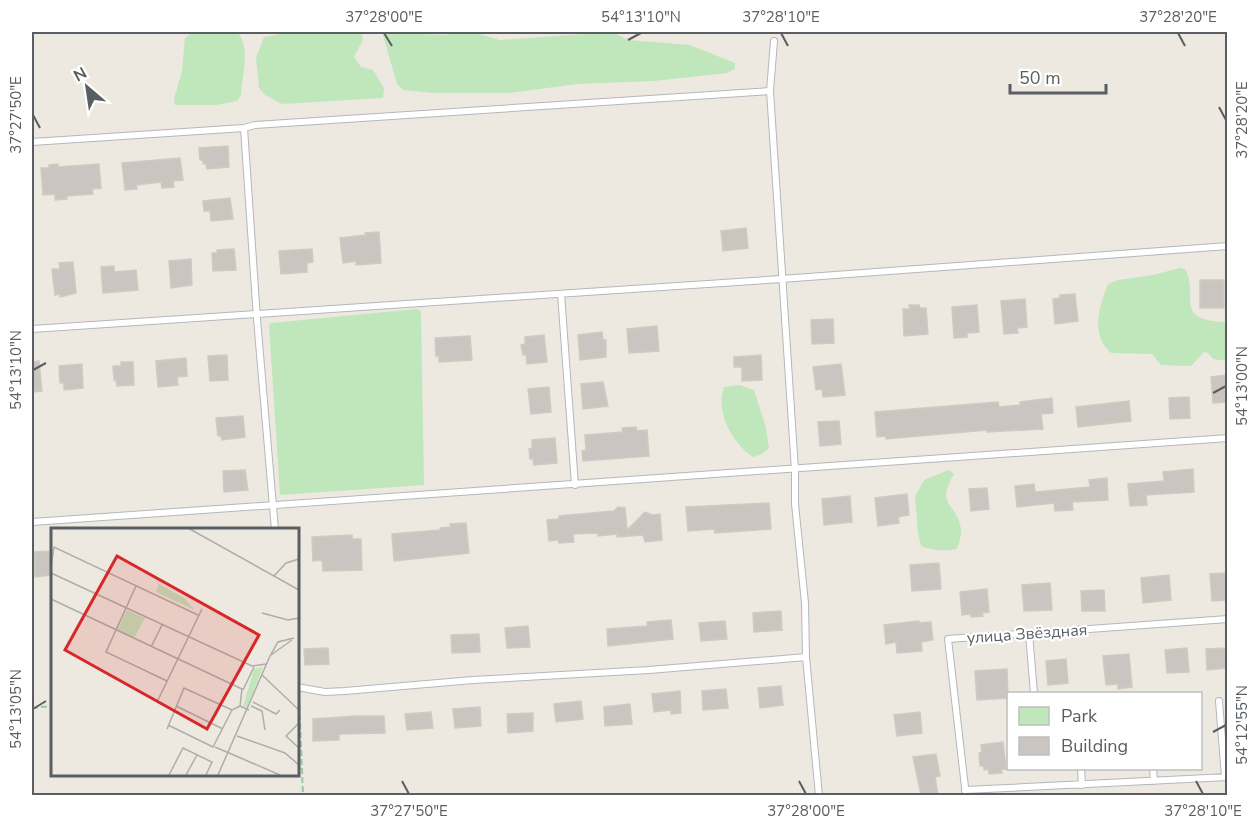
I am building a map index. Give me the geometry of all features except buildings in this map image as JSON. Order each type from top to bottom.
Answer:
[{"type":"lane","points":[[774,41],[770,91],[781,279],[795,470],[795,504],[805,603],[806,657],[819,795]]},
{"type":"lane","points":[[32,142],[770,91]]},
{"type":"lane","points":[[244,128],[256,314],[275,528]]},
{"type":"lane","points":[[32,329],[781,279],[1227,246]]},
{"type":"lane","points":[[561,294],[575,485]]},
{"type":"lane","points":[[32,522],[1227,438]]},
{"type":"lane","name":"улица Звёздная","points":[[966,793],[948,639],[1227,619]]},
{"type":"lane","points":[[1029,633],[1034,692]]},
{"type":"lane","points":[[298,687],[325,692],[345,691],[806,657]]},
{"type":"lane","points":[[966,793],[1082,784],[1226,777],[1220,701]]},
{"type":"lane","points":[[1081,770],[1082,784]]},
{"type":"lane","points":[[1153,770],[1154,781]]},
{"type":"path","points":[[298,687],[303,795]]},
{"type":"path","points":[[32,708],[51,706]]},
{"type":"green space","points":[[193,32],[237,32],[241,38],[244,45],[245,62],[241,95],[237,101],[216,105],[175,105],[174,99],[182,71],[185,38]]},
{"type":"green space","points":[[292,32],[362,33],[363,40],[354,57],[361,67],[373,70],[384,88],[383,98],[282,104],[265,95],[259,88],[256,58],[264,37]]},
{"type":"green space","points":[[382,32],[443,35],[472,32],[500,40],[612,32],[628,40],[690,45],[735,63],[735,69],[727,73],[654,81],[577,84],[510,93],[434,93],[403,90],[397,84]]},
{"type":"green space","points":[[1180,268],[1185,269],[1189,279],[1193,312],[1210,321],[1227,322],[1227,361],[1213,359],[1204,352],[1191,366],[1161,365],[1152,354],[1111,353],[1104,346],[1098,329],[1099,311],[1108,284]]},
{"type":"green space","points":[[420,310],[421,314],[424,485],[280,495],[269,325]]},
{"type":"green space","points":[[739,385],[754,390],[766,428],[769,448],[753,457],[738,444],[732,435],[722,407],[724,387]]},
{"type":"green space","points":[[949,470],[954,474],[946,492],[947,498],[961,531],[957,549],[926,548],[921,546],[918,533],[915,497],[924,480]]}]
